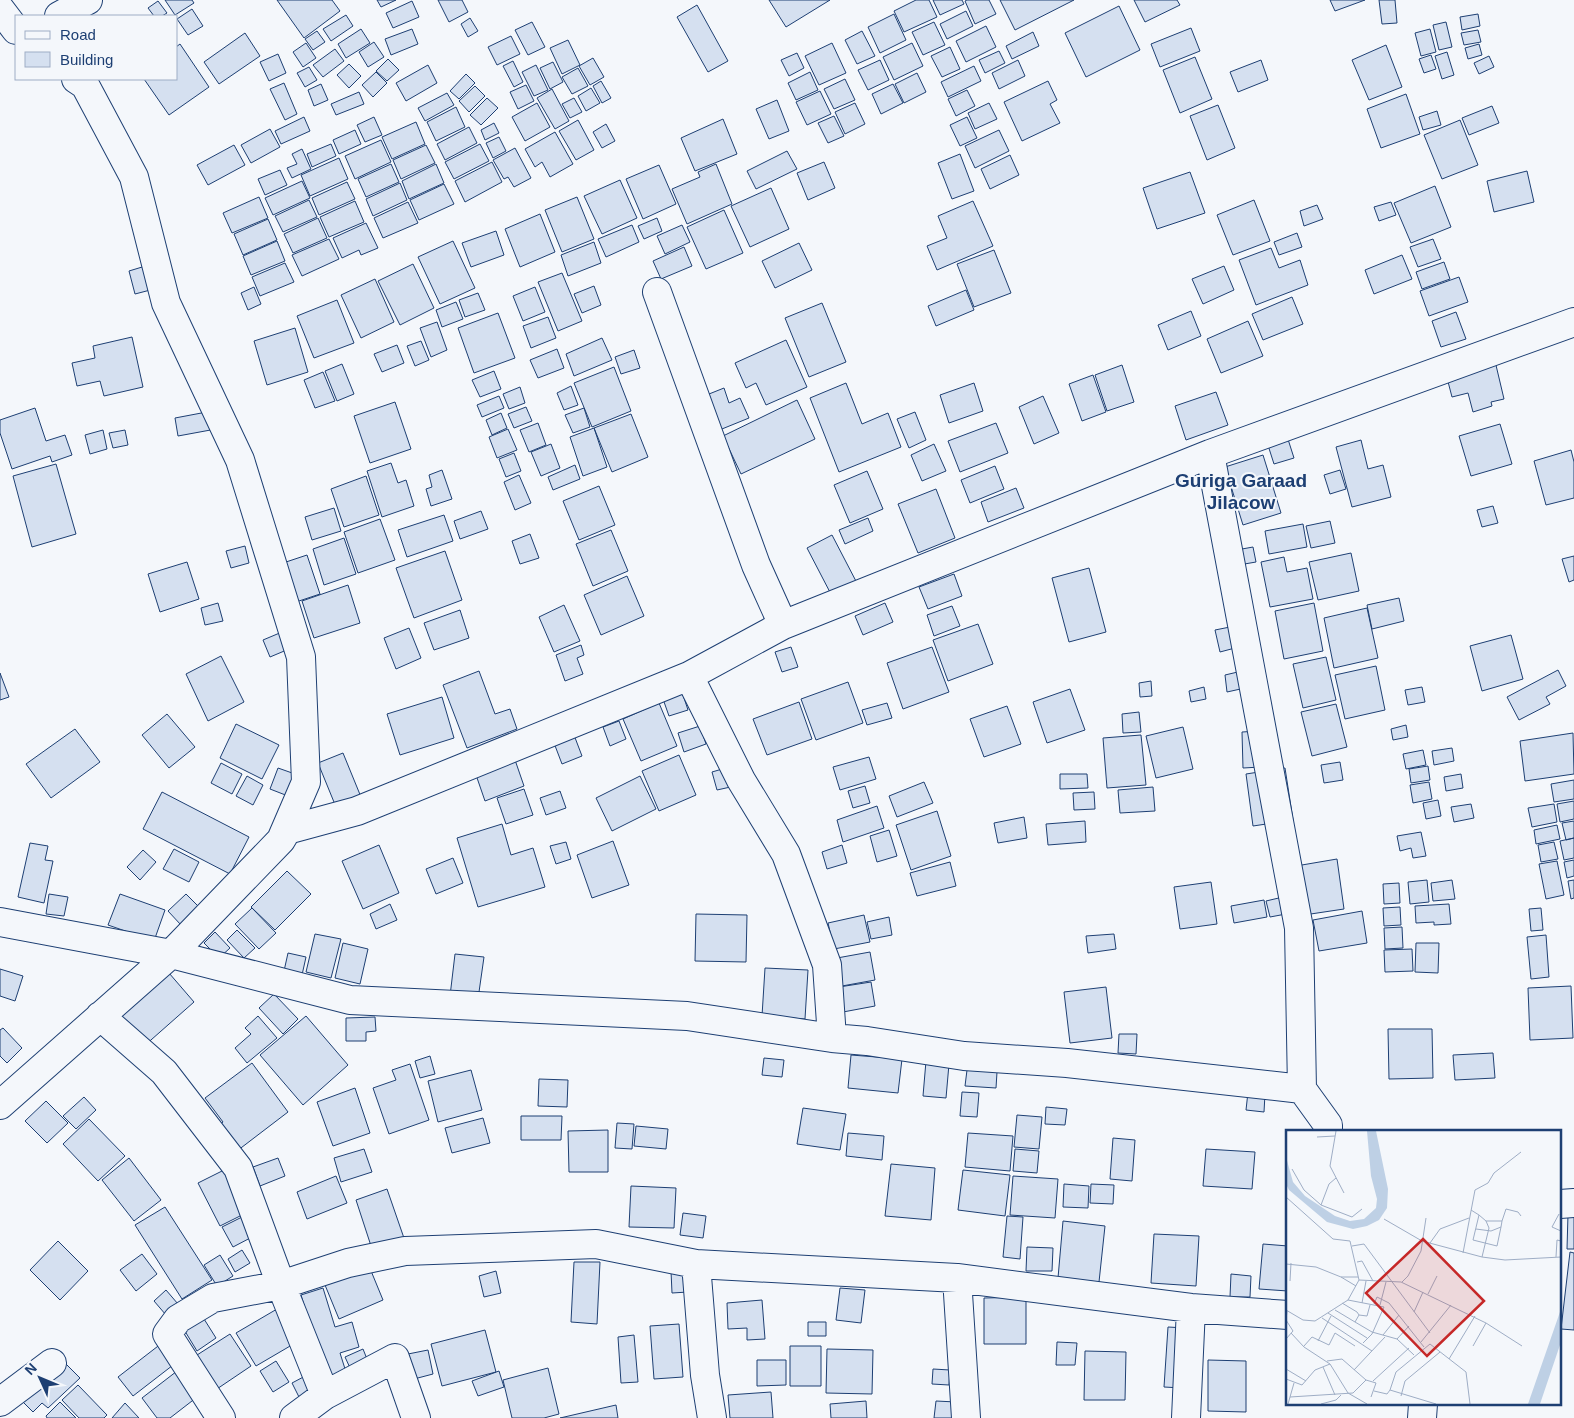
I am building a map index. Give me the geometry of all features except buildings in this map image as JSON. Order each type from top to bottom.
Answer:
[{"type":"street","points":[[61,15],[88,0]]},
{"type":"street","points":[[0,9],[15,29]]},
{"type":"street","points":[[0,39],[15,38]]},
{"type":"street","points":[[78,80],[85,85],[134,178],[166,303],[240,460],[301,657],[306,782],[281,840]]},
{"type":"street","points":[[657,292],[756,565],[783,625]]},
{"type":"street","points":[[0,1105],[171,954],[281,840],[288,830],[357,811],[690,676],[783,625],[1210,454],[1574,322]]},
{"type":"street","points":[[1210,454],[1299,928],[1302,1089],[1328,1125],[1328,1130]]},
{"type":"street","points":[[690,676],[741,780],[786,854],[827,965],[832,1038]]},
{"type":"street","points":[[0,922],[171,954],[350,1000],[688,1016],[964,1056],[1067,1063],[1302,1089]]},
{"type":"street","points":[[100,1016],[164,1072],[238,1168],[325,1395]]},
{"type":"street","points":[[222,1418],[167,1334],[178,1319],[213,1298],[282,1285],[348,1263],[405,1251],[596,1244],[696,1264],[957,1278],[1191,1308],[1286,1316]]},
{"type":"street","points":[[696,1264],[705,1374],[712,1418]]},
{"type":"street","points":[[957,1278],[966,1418]]},
{"type":"street","points":[[1186,1418],[1191,1308]]},
{"type":"street","points":[[294,1418],[325,1395],[395,1358],[416,1418]]},
{"type":"street","points":[[0,1402],[52,1363]]},
{"type":"district","name":"Guriga Garaad Jilacow","points":[[1241,491]]}]
